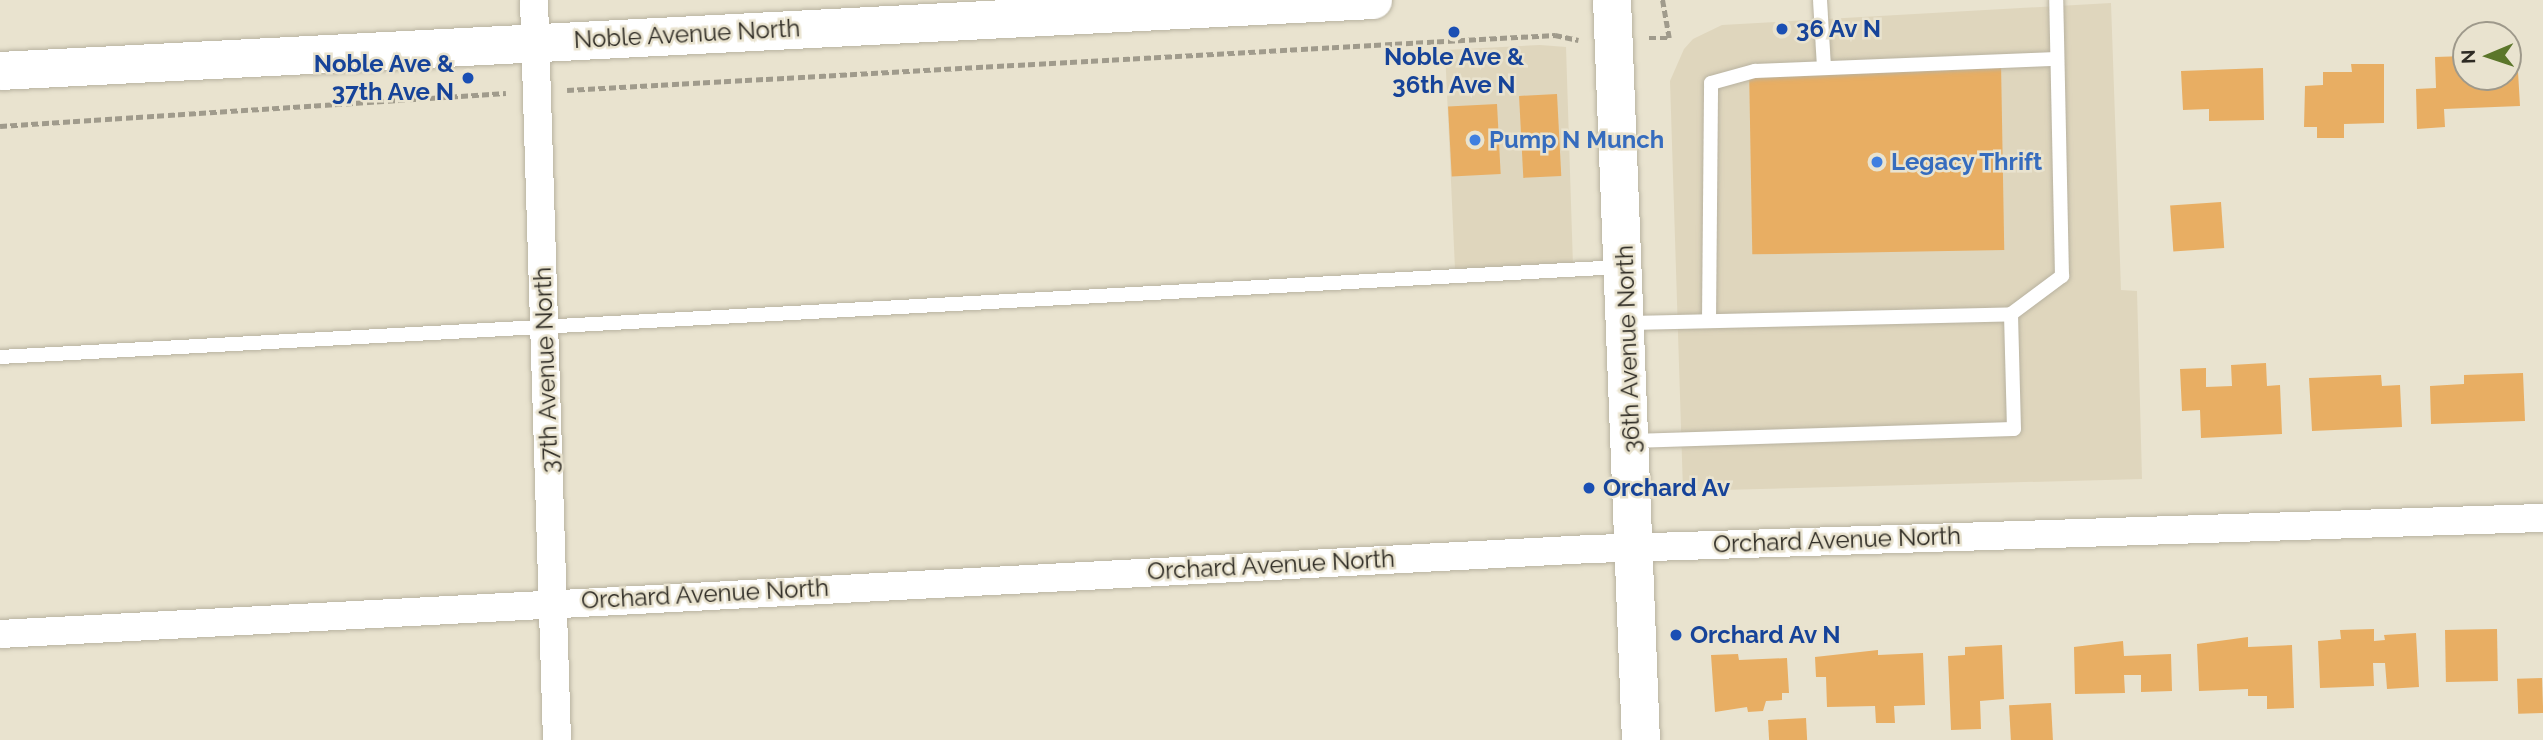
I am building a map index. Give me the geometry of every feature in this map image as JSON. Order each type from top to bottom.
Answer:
[{"type":"street","name":"37th Avenue North","points":[[534,0],[557,740]]},
{"type":"street","name":"Noble Avenue North","points":[[0,71],[535,41],[1373,0]]},
{"type":"street","name":"36th Avenue North","points":[[1612,0],[1625,267],[1641,740]]},
{"type":"street","name":"Orchard Avenue North","points":[[0,634],[554,602],[1635,547],[2543,518]]},
{"type":"lane","points":[[1820,0],[1824,67]]},
{"type":"lane","points":[[1627,323],[2011,314],[2062,276],[2056,0]]},
{"type":"lane","points":[[1709,321],[1711,83],[1755,71],[2057,59]]},
{"type":"lane","points":[[0,357],[1625,267]]},
{"type":"lane","points":[[1631,441],[2014,429],[2011,314]]},
{"type":"path","points":[[1662,0],[1669,38]]},
{"type":"path","points":[[0,126],[537,91],[1555,35],[1570,40]]},
{"type":"shaded area","points":[[2111,3],[2121,290],[2137,291],[2142,479],[1683,491],[1670,81],[1684,49],[1693,39],[1722,25]]},
{"type":"shaded area","points":[[1540,45],[1566,47],[1573,266],[1455,269],[1445,50]]},
{"type":"building","points":[[2452,56],[2452,91],[2519,91],[2520,106],[2444,109],[2445,127],[2417,129],[2416,89],[2436,88],[2435,57]]},
{"type":"building","name":"Legacy Thrift","points":[[2001,63],[2004,250],[1752,254],[1749,67]]},
{"type":"building","points":[[2351,64],[2384,64],[2384,123],[2344,124],[2344,138],[2317,138],[2317,127],[2304,127],[2305,86],[2323,85],[2323,72],[2352,72]]},
{"type":"building","points":[[2263,68],[2264,120],[2209,121],[2209,109],[2183,110],[2181,71]]},
{"type":"building","points":[[1557,94],[1561,176],[1523,178],[1519,96]]},
{"type":"building","name":"Pump N Munch","points":[[1497,104],[1501,174],[1452,176],[1448,107]]},
{"type":"building","points":[[2221,202],[2224,248],[2173,251],[2170,206]]},
{"type":"building","points":[[2266,363],[2267,386],[2280,385],[2282,434],[2201,438],[2200,410],[2182,411],[2180,369],[2206,368],[2206,387],[2232,386],[2231,365]]},
{"type":"building","points":[[2523,373],[2525,421],[2431,424],[2430,386],[2464,384],[2464,375]]},
{"type":"building","points":[[2381,375],[2382,386],[2400,385],[2402,427],[2312,431],[2309,378]]},
{"type":"building","points":[[2374,629],[2374,641],[2385,640],[2384,635],[2416,633],[2419,687],[2387,689],[2385,663],[2373,663],[2374,686],[2320,688],[2318,641],[2341,639],[2340,630]]},
{"type":"building","points":[[2497,629],[2498,681],[2446,682],[2445,630]]},
{"type":"building","points":[[2248,637],[2248,647],[2292,645],[2294,708],[2267,709],[2267,696],[2248,696],[2248,689],[2199,691],[2197,644]]},
{"type":"building","points":[[2123,641],[2124,656],[2171,654],[2172,691],[2141,692],[2141,675],[2124,675],[2125,693],[2075,694],[2074,647]]},
{"type":"building","points":[[2002,645],[2004,699],[1980,701],[1981,729],[1951,730],[1948,656],[1965,655],[1965,647]]},
{"type":"building","points":[[1878,650],[1878,655],[1923,653],[1925,705],[1894,706],[1895,723],[1876,723],[1875,706],[1827,707],[1826,677],[1816,677],[1815,657]]},
{"type":"building","points":[[1738,654],[1739,660],[1787,658],[1789,693],[1782,693],[1782,700],[1766,701],[1763,711],[1748,712],[1747,707],[1715,712],[1711,655]]},
{"type":"building","points":[[2542,678],[2543,713],[2518,714],[2517,679]]},
{"type":"building","points":[[2051,703],[2053,740],[2011,740],[2009,705]]},
{"type":"building","points":[[1806,718],[1807,740],[1769,740],[1768,720]]},
{"type":"place","name":"36 Av N","points":[[1782,29]]},
{"type":"place","name":"Noble Ave & 36th Ave N","points":[[1454,32]]},
{"type":"place","name":"Noble Ave & 37th Ave N","points":[[468,78]]},
{"type":"place","name":"Pump N Munch","points":[[1475,140]]},
{"type":"place","name":"Legacy Thrift","points":[[1877,162]]},
{"type":"place","name":"Orchard Av","points":[[1589,488]]},
{"type":"place","name":"Orchard Av N","points":[[1676,635]]}]
